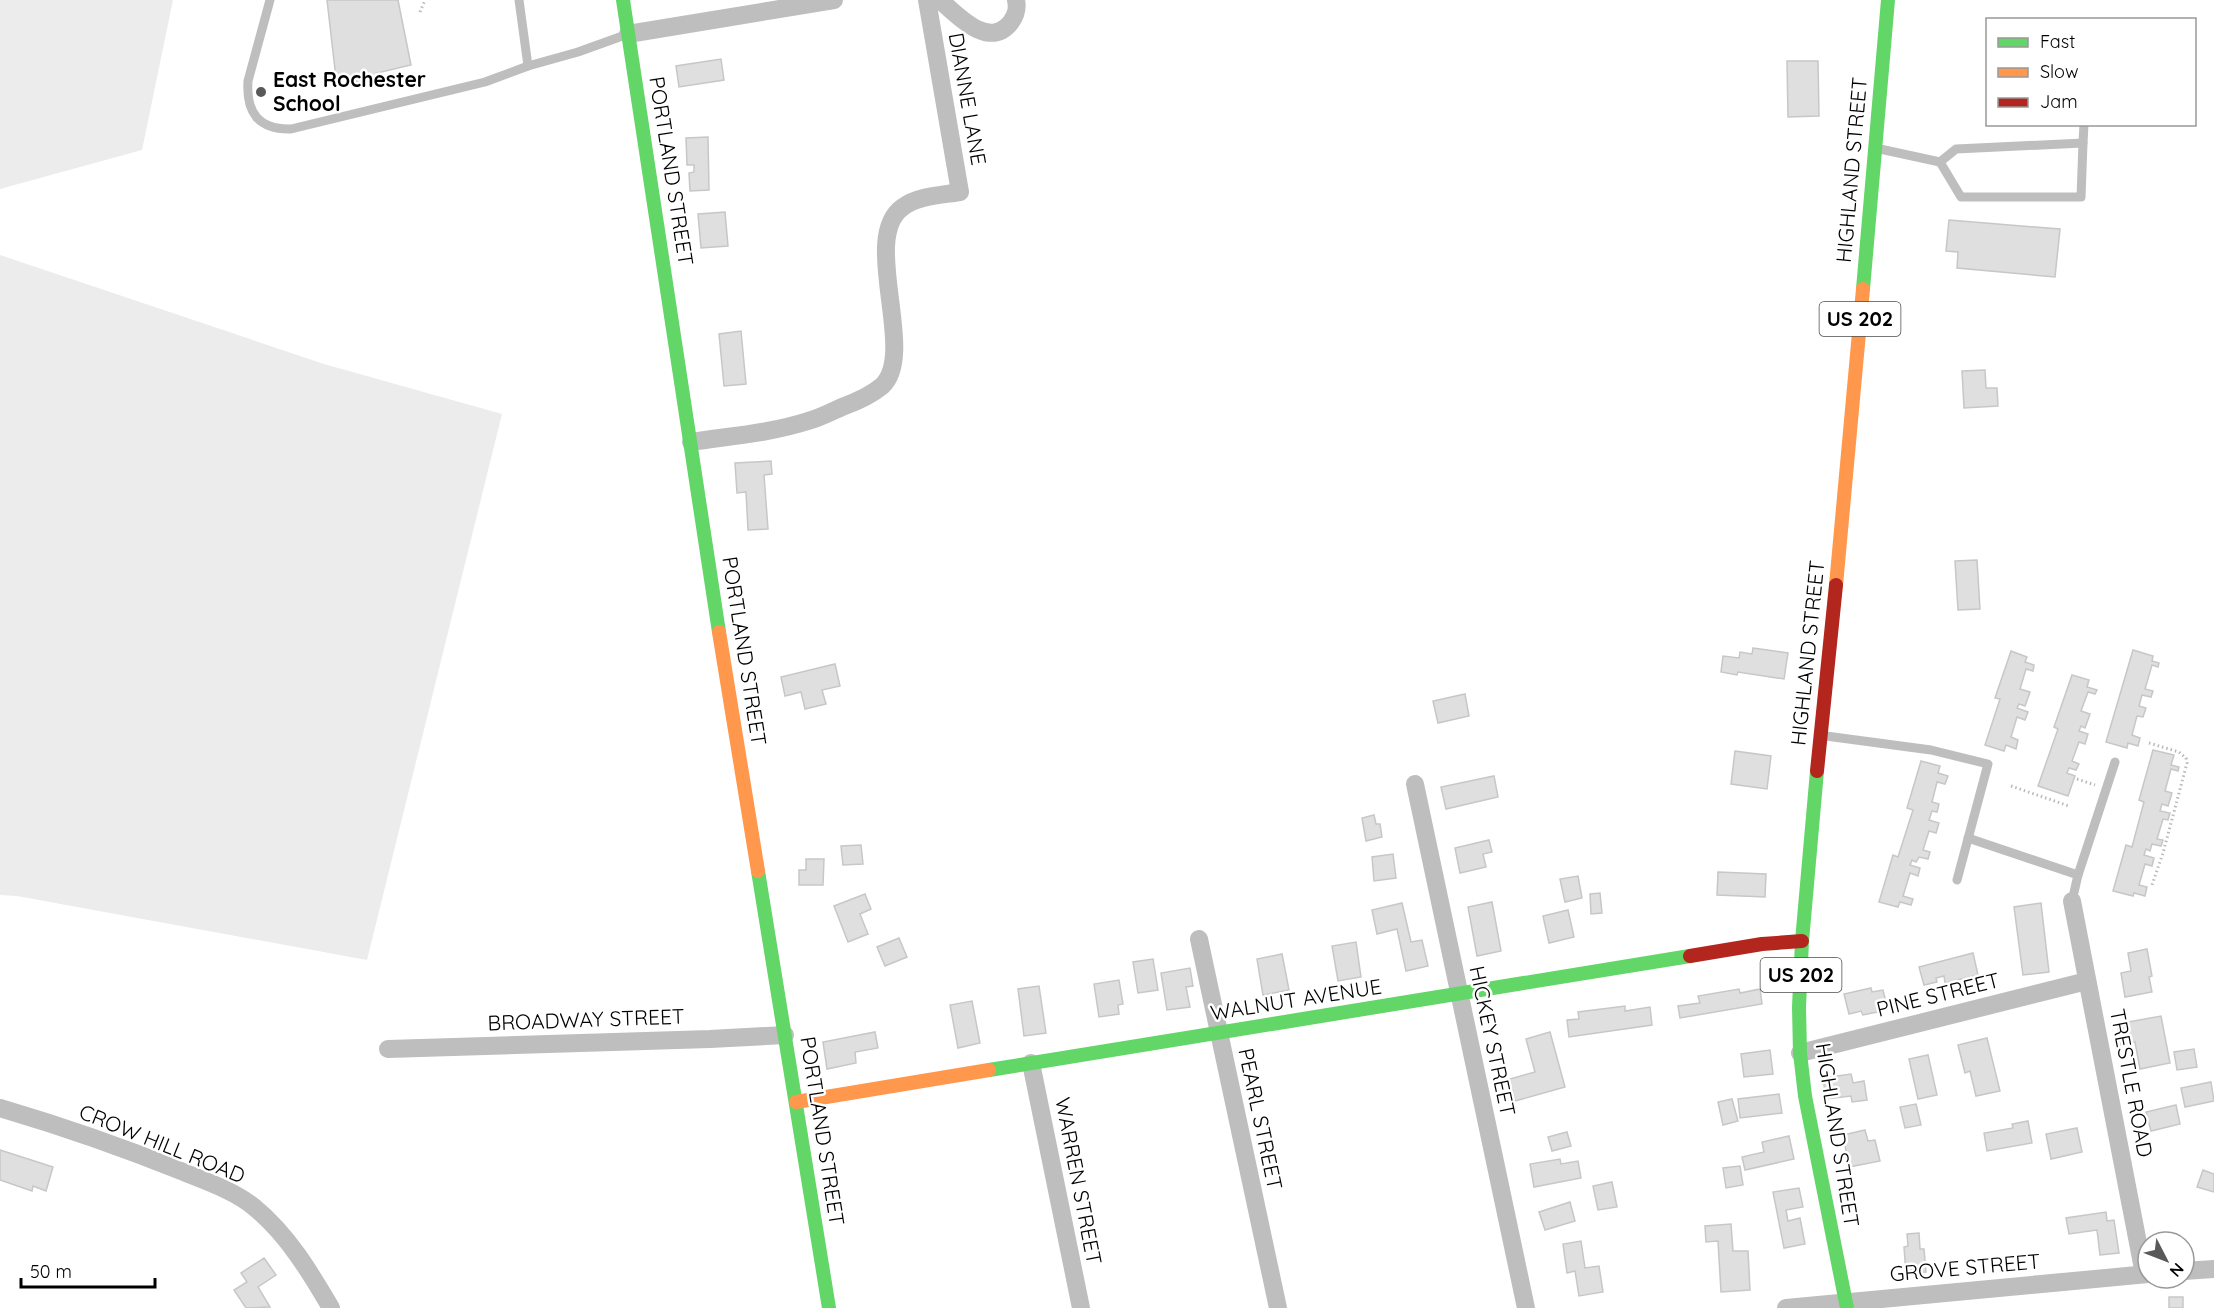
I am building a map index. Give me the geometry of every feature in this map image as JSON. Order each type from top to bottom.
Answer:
[{"type":"main road","name":"PORTLAND STREET","points":[[623,0],[718,624],[829,1308]]},
{"type":"main road","name":"HIGHLAND STREET","points":[[1846,1305],[1805,1096],[1800,1053],[1802,941],[1848,468],[1888,0]]},
{"type":"main road","name":"WALNUT AVENUE","points":[[796,1102],[1762,944],[1802,941]]},
{"type":"street","points":[[628,34],[834,0]]},
{"type":"street","name":"DIANNE LANE","points":[[691,442],[809,421],[864,398],[883,385],[892,368],[894,347],[886,257],[892,218],[902,207],[917,201],[960,192],[927,0]]},
{"type":"street","points":[[940,0],[961,19],[985,33],[998,32],[1007,27],[1015,16],[1016,0]]},
{"type":"street","name":"HICKEY STREET","points":[[1415,783],[1526,1308]]},
{"type":"street","name":"TRESTLE ROAD","points":[[2072,901],[2137,1230]]},
{"type":"street","name":"PEARL STREET","points":[[1199,939],[1278,1308]]},
{"type":"street","name":"PINE STREET","points":[[1800,1053],[2087,981]]},
{"type":"street","name":"BROADWAY STREET","points":[[388,1048],[784,1035]]},
{"type":"street","name":"WARREN STREET","points":[[1031,1063],[1081,1308]]},
{"type":"street","name":"CROW HILL ROAD","points":[[0,1107],[153,1160],[219,1187],[253,1206],[280,1233],[300,1259],[331,1308]]},
{"type":"street","points":[[2196,1270],[2214,1269]]},
{"type":"street","name":"GROVE STREET","points":[[1786,1308],[1846,1305],[2136,1275]]},
{"type":"lane","points":[[270,0],[247,92],[253,112],[268,127],[291,129],[398,105],[485,82],[628,34]]},
{"type":"lane","points":[[519,0],[528,66]]},
{"type":"lane","points":[[1875,148],[1940,162],[1961,197],[2081,197],[2084,126]]},
{"type":"lane","points":[[1940,162],[1956,149],[2083,143]]},
{"type":"lane","points":[[1821,735],[1931,750],[1988,764],[1957,880]]},
{"type":"lane","points":[[2072,901],[2078,875],[2115,762]]},
{"type":"lane","points":[[1968,838],[2078,875]]},
{"type":"path","points":[[420,12],[425,0]]},
{"type":"path","points":[[2149,744],[2179,753],[2186,758],[2187,763],[2152,885]]},
{"type":"path","points":[[2077,779],[2107,788]]},
{"type":"path","points":[[2011,786],[2069,806]]},
{"type":"shaded area","points":[[0,0],[173,0],[142,150],[0,189]]},
{"type":"shaded area","points":[[0,255],[324,364],[502,414],[367,960],[17,896],[0,895]]},
{"type":"building","name":"East Rochester School","points":[[327,0],[398,0],[411,65],[377,73],[379,81],[358,87],[355,75],[336,78]]},
{"type":"building","points":[[721,59],[724,80],[679,87],[676,66]]},
{"type":"building","points":[[1787,61],[1818,61],[1819,116],[1788,117]]},
{"type":"building","points":[[708,137],[709,190],[690,191],[689,173],[694,172],[694,165],[687,165],[686,138]]},
{"type":"building","points":[[725,212],[728,246],[701,248],[698,214]]},
{"type":"building","points":[[1949,220],[2060,229],[2055,277],[1957,268],[1958,252],[1946,251]]},
{"type":"building","points":[[741,331],[746,384],[724,386],[719,334]]},
{"type":"building","points":[[1985,370],[1986,388],[1997,388],[1998,406],[1964,408],[1962,371]]},
{"type":"building","points":[[771,461],[772,474],[764,475],[768,529],[748,530],[746,492],[737,493],[735,463]]},
{"type":"building","points":[[1977,560],[1980,609],[1958,610],[1955,561]]},
{"type":"building","points":[[1753,648],[1788,653],[1784,679],[1738,672],[1737,675],[1721,672],[1723,656],[1739,658],[1740,652],[1752,654]]},
{"type":"building","points":[[2133,650],[2153,656],[2152,661],[2159,663],[2158,667],[2152,665],[2145,689],[2153,691],[2151,697],[2142,695],[2139,706],[2146,708],[2143,717],[2137,716],[2132,735],[2140,738],[2138,746],[2128,743],[2127,748],[2106,742]]},
{"type":"building","points":[[2011,651],[2027,657],[2025,662],[2034,665],[2033,671],[2026,669],[2020,689],[2030,692],[2025,706],[2019,704],[2017,708],[2028,712],[2025,720],[2017,717],[2011,737],[2018,740],[2016,749],[2006,745],[2004,751],[1985,745],[2000,699],[1995,698]]},
{"type":"building","points":[[835,664],[840,686],[822,690],[826,704],[805,709],[801,692],[785,696],[781,677]]},
{"type":"building","points":[[2072,675],[2089,680],[2087,687],[2097,690],[2095,694],[2088,692],[2081,711],[2090,714],[2085,728],[2081,726],[2079,731],[2088,734],[2085,744],[2079,742],[2072,761],[2079,764],[2076,770],[2069,768],[2067,773],[2075,776],[2068,796],[2038,786],[2058,729],[2054,727]]},
{"type":"building","points":[[1465,694],[1469,716],[1438,723],[1433,701]]},
{"type":"building","points":[[2153,750],[2174,755],[2171,765],[2179,767],[2178,771],[2171,769],[2165,791],[2172,793],[2168,806],[2162,804],[2160,811],[2170,813],[2168,820],[2163,819],[2157,839],[2163,840],[2161,846],[2152,844],[2150,851],[2146,849],[2144,855],[2154,858],[2152,866],[2145,864],[2139,885],[2147,887],[2145,896],[2134,893],[2133,896],[2113,891],[2126,845],[2132,847],[2144,802],[2139,800]]},
{"type":"building","points":[[1735,751],[1771,756],[1767,789],[1731,784]]},
{"type":"building","points":[[1921,761],[1940,766],[1938,773],[1948,776],[1945,784],[1937,782],[1932,802],[1939,804],[1937,812],[1932,811],[1929,820],[1939,823],[1936,833],[1929,831],[1923,850],[1930,852],[1928,859],[1919,857],[1916,862],[1912,860],[1910,865],[1920,868],[1918,876],[1910,873],[1903,896],[1913,899],[1911,905],[1900,902],[1898,907],[1879,902],[1893,855],[1898,857],[1913,810],[1907,808]]},
{"type":"building","points":[[1494,776],[1498,797],[1446,809],[1441,787]]},
{"type":"building","points":[[1374,815],[1376,824],[1380,824],[1382,837],[1366,841],[1362,818]]},
{"type":"building","points":[[1489,840],[1492,852],[1483,854],[1486,867],[1460,873],[1455,848]]},
{"type":"building","points":[[861,845],[863,864],[843,865],[841,846]]},
{"type":"building","points":[[1393,854],[1396,878],[1374,881],[1372,857]]},
{"type":"building","points":[[806,859],[824,859],[823,885],[799,885],[799,870],[806,870]]},
{"type":"building","points":[[1718,872],[1766,874],[1765,897],[1717,895]]},
{"type":"building","points":[[1578,876],[1582,898],[1565,902],[1560,879]]},
{"type":"building","points":[[1600,893],[1602,913],[1591,914],[1590,894]]},
{"type":"building","points":[[865,894],[871,909],[860,914],[868,934],[848,942],[834,906]]},
{"type":"building","points":[[1492,902],[1501,951],[1477,956],[1468,907]]},
{"type":"building","points":[[1402,903],[1411,942],[1422,940],[1428,966],[1406,971],[1397,929],[1377,934],[1372,910]]},
{"type":"building","points":[[2041,903],[2049,972],[2023,975],[2014,907]]},
{"type":"building","points":[[1568,910],[1574,937],[1549,943],[1543,916]]},
{"type":"building","points":[[899,938],[907,957],[885,966],[877,947]]},
{"type":"building","points":[[1356,942],[1361,977],[1338,981],[1332,946]]},
{"type":"building","points":[[2147,949],[2152,976],[2149,977],[2152,992],[2125,997],[2121,973],[2131,971],[2128,953]]},
{"type":"building","points":[[1973,953],[1978,975],[1945,983],[1944,976],[1936,978],[1937,982],[1924,985],[1919,967]]},
{"type":"building","points":[[1282,954],[1289,990],[1263,995],[1257,959]]},
{"type":"building","points":[[1153,959],[1158,990],[1138,993],[1133,962]]},
{"type":"building","points":[[1190,968],[1193,986],[1186,987],[1190,1007],[1167,1010],[1161,973]]},
{"type":"building","points":[[1119,980],[1123,1004],[1118,1005],[1119,1014],[1099,1017],[1094,984]]},
{"type":"building","points":[[1039,986],[1046,1033],[1024,1036],[1018,989]]},
{"type":"building","points":[[1871,988],[1872,992],[1883,990],[1886,1002],[1876,1004],[1878,1012],[1863,1015],[1861,1011],[1849,1014],[1844,994]]},
{"type":"building","points":[[1739,989],[1740,993],[1760,989],[1762,1004],[1680,1018],[1678,1006],[1700,1003],[1698,996]]},
{"type":"building","points":[[972,1001],[980,1043],[958,1048],[950,1005]]},
{"type":"building","points":[[1625,1006],[1625,1011],[1650,1007],[1652,1025],[1569,1037],[1567,1020],[1579,1019],[1578,1012]]},
{"type":"building","points":[[2161,1016],[2170,1063],[2140,1069],[2135,1042],[2121,1045],[2117,1024]]},
{"type":"building","points":[[875,1032],[878,1048],[855,1052],[856,1063],[827,1069],[823,1042]]},
{"type":"building","points":[[1550,1032],[1565,1087],[1515,1101],[1510,1079],[1535,1072],[1526,1039]]},
{"type":"building","points":[[1987,1038],[2000,1091],[1976,1096],[1970,1071],[1965,1073],[1958,1045]]},
{"type":"building","points":[[2194,1049],[2197,1067],[2177,1070],[2174,1052]]},
{"type":"building","points":[[1770,1050],[1773,1074],[1744,1077],[1741,1054]]},
{"type":"building","points":[[1928,1055],[1937,1095],[1918,1099],[1909,1059]]},
{"type":"building","points":[[1851,1074],[1853,1083],[1864,1081],[1867,1100],[1852,1102],[1851,1096],[1826,1099],[1823,1078]]},
{"type":"building","points":[[2211,1082],[2214,1101],[2185,1107],[2181,1088]]},
{"type":"building","points":[[1779,1094],[1782,1113],[1740,1118],[1738,1099]]},
{"type":"building","points":[[1732,1099],[1738,1121],[1723,1125],[1718,1102]]},
{"type":"building","points":[[1916,1104],[1921,1125],[1905,1128],[1900,1107]]},
{"type":"building","points":[[2176,1105],[2180,1124],[2151,1131],[2146,1112]]},
{"type":"building","points":[[2028,1121],[2032,1143],[1987,1151],[1984,1133],[2013,1128],[2012,1124]]},
{"type":"building","points":[[2077,1128],[2082,1152],[2051,1159],[2046,1134]]},
{"type":"building","points":[[1865,1130],[1868,1141],[1875,1140],[1880,1161],[1849,1167],[1843,1135]]},
{"type":"building","points":[[1567,1132],[1571,1146],[1552,1151],[1548,1137]]},
{"type":"building","points":[[1789,1136],[1794,1159],[1745,1170],[1742,1157],[1764,1152],[1762,1142]]},
{"type":"building","points":[[0,1150],[53,1167],[46,1191],[33,1186],[32,1191],[0,1180]]},
{"type":"building","points":[[1560,1159],[1561,1164],[1578,1161],[1581,1178],[1534,1187],[1530,1164]]},
{"type":"building","points":[[1740,1166],[1743,1185],[1726,1188],[1723,1168]]},
{"type":"building","points":[[2203,1170],[2214,1174],[2214,1192],[2197,1187]]},
{"type":"building","points":[[1612,1182],[1617,1207],[1598,1210],[1593,1186]]},
{"type":"building","points":[[1799,1188],[1803,1207],[1786,1210],[1788,1221],[1800,1218],[1805,1244],[1784,1248],[1773,1192]]},
{"type":"building","points":[[1570,1202],[1575,1221],[1545,1230],[1539,1212]]},
{"type":"building","points":[[2106,1212],[2107,1221],[2114,1220],[2119,1253],[2100,1255],[2097,1230],[2069,1234],[2066,1218]]},
{"type":"building","points":[[1731,1224],[1733,1251],[1748,1251],[1750,1290],[1721,1292],[1718,1241],[1706,1242],[1705,1226]]},
{"type":"building","points":[[1919,1233],[1920,1249],[1924,1249],[1926,1272],[1906,1273],[1904,1247],[1908,1246],[1907,1234]]},
{"type":"building","points":[[1581,1241],[1585,1268],[1599,1266],[1603,1292],[1579,1296],[1575,1271],[1567,1273],[1563,1244]]},
{"type":"building","points":[[264,1258],[276,1275],[258,1287],[270,1307],[246,1308],[234,1290],[247,1282],[241,1273]]},
{"type":"building","points":[[2169,1297],[2183,1297],[2183,1308],[2169,1308]]},
{"type":"traffic: fast","points":[[623,0],[719,632]]},
{"type":"traffic: fast","points":[[1863,289],[1888,0]]},
{"type":"traffic: fast","points":[[1817,771],[1802,941],[1799,1007],[1800,1053],[1805,1096],[1847,1308]]},
{"type":"traffic: fast","points":[[758,871],[829,1308]]},
{"type":"traffic: fast","points":[[989,1070],[1690,956]]},
{"type":"traffic: slow","points":[[1836,585],[1863,289]]},
{"type":"traffic: slow","points":[[719,632],[758,871]]},
{"type":"traffic: slow","points":[[796,1102],[989,1070]]},
{"type":"traffic: jam","points":[[1817,771],[1836,585]]},
{"type":"traffic: jam","points":[[1690,956],[1762,944],[1802,941]]},
{"type":"place","name":"East Rochester School","points":[[261,92]]}]
